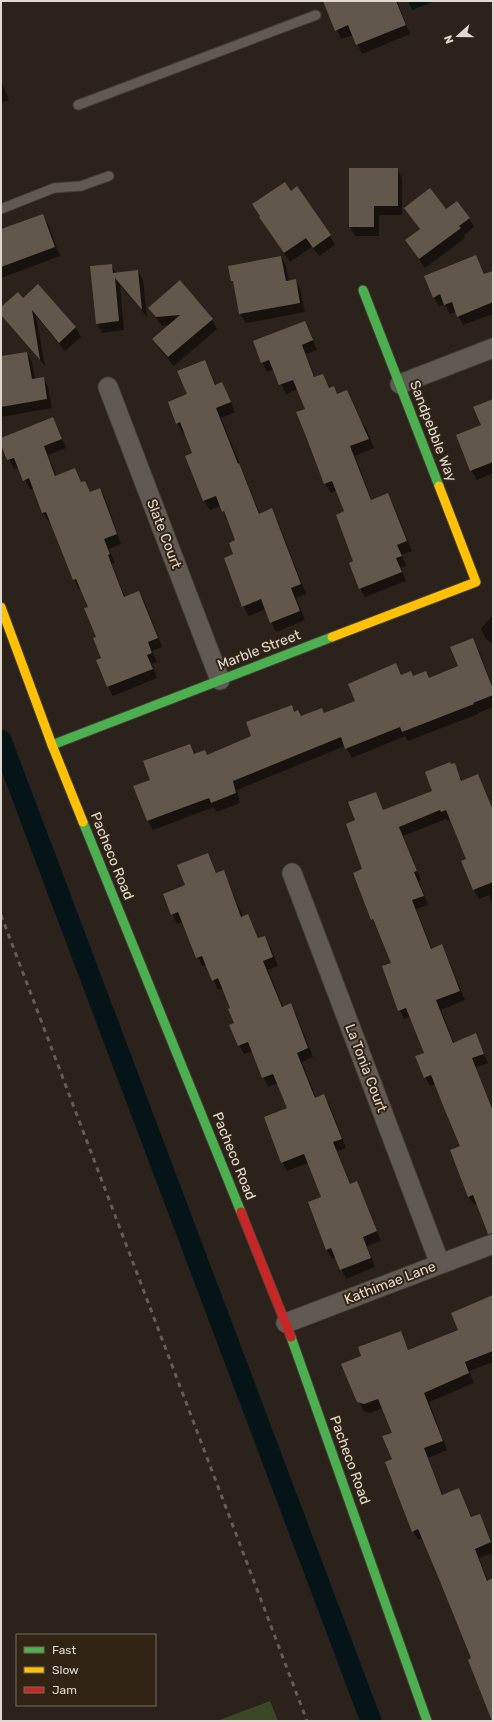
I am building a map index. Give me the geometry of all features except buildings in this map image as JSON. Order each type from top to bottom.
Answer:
[{"type":"street","name":"Sandpebble Way","points":[[363,290],[476,582]]},
{"type":"street","points":[[400,384],[493,348]]},
{"type":"street","name":"Slate Court","points":[[108,388],[220,680]]},
{"type":"street","name":"Marble Street","points":[[52,745],[476,582]]},
{"type":"street","name":"Pacheco Road","points":[[1,607],[52,745],[286,1323],[428,1721]]},
{"type":"street","name":"La Tonia Court","points":[[292,873],[440,1264]]},
{"type":"street","name":"Kathimae Lane","points":[[286,1323],[493,1244]]},
{"type":"lane","points":[[78,105],[316,15]]},
{"type":"lane","points":[[1,209],[54,188],[81,186],[109,176]]},
{"type":"green space","points":[[270,1701],[278,1721],[217,1721]]},
{"type":"shaded area","points":[[408,1],[435,1],[412,10]]},
{"type":"waterway","points":[[1,740],[371,1721]]},
{"type":"railway","points":[[1,915],[307,1721]]},
{"type":"traffic: fast","points":[[363,290],[439,486]]},
{"type":"traffic: fast","points":[[52,745],[332,637]]},
{"type":"traffic: fast","points":[[83,822],[241,1212]]},
{"type":"traffic: fast","points":[[291,1337],[427,1721]]},
{"type":"traffic: slow","points":[[332,637],[476,582],[439,486]]},
{"type":"traffic: slow","points":[[1,607],[52,745],[83,822]]},
{"type":"traffic: jam","points":[[241,1212],[291,1337]]}]
